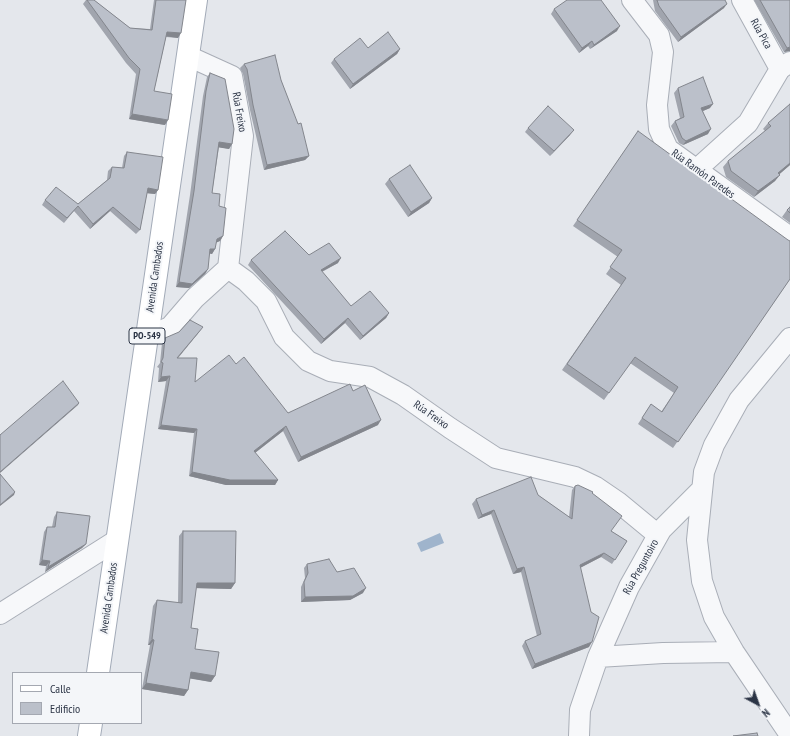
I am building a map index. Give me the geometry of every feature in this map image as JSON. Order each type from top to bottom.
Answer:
[{"type":"main road","name":"Avenida Cambados","points":[[98,672],[196,0]]},
{"type":"main road","points":[[89,736],[91,724]]},
{"type":"street","name":"Rúa Ramón Paredes","points":[[632,0],[659,35],[662,52],[657,105],[659,129],[668,149],[790,237]]},
{"type":"street","name":"Rúa Pica","points":[[742,0],[785,66]]},
{"type":"street","name":"Rúa Freixo","points":[[188,56],[232,76],[244,136],[228,268],[246,281],[266,300],[284,337],[308,361],[330,371],[370,377],[403,395],[496,458],[576,477],[618,502],[658,535]]},
{"type":"street","points":[[696,170],[748,123],[785,66]]},
{"type":"street","points":[[147,337],[170,327],[195,298],[228,268]]},
{"type":"street","points":[[790,338],[739,400],[714,445],[704,472],[697,540],[702,581],[714,617],[734,652],[790,735]]},
{"type":"street","name":"Rúa Preguntoiro","points":[[579,736],[580,710],[598,657],[629,587],[661,530],[702,489]]},
{"type":"street","points":[[0,614],[118,540]]},
{"type":"street","points":[[598,657],[663,653],[734,652]]},
{"type":"water","points":[[440,533],[444,543],[421,552],[417,543]]},
{"type":"building","points":[[87,0],[94,0],[130,28],[152,30],[156,0],[186,0],[181,33],[167,32],[154,91],[172,94],[168,120],[132,114],[140,69],[129,58]]},
{"type":"building","points":[[567,0],[601,0],[620,26],[594,45],[592,41],[582,48],[554,9]]},
{"type":"building","points":[[657,0],[725,0],[727,4],[681,37],[659,6]]},
{"type":"building","points":[[760,0],[790,0],[790,47],[787,48]]},
{"type":"building","points":[[388,32],[400,49],[353,84],[334,59],[360,38],[368,48]]},
{"type":"building","points":[[275,55],[281,80],[298,124],[301,123],[309,156],[267,165],[253,105],[247,69],[244,64]]},
{"type":"building","points":[[210,73],[225,79],[234,129],[232,144],[219,142],[212,193],[220,194],[219,206],[226,208],[223,236],[217,239],[215,249],[210,249],[208,269],[192,284],[179,282],[194,191],[206,91]]},
{"type":"building","points":[[703,77],[713,104],[701,108],[711,129],[686,141],[682,138],[675,121],[684,117],[678,88]]},
{"type":"building","points":[[790,104],[790,163],[778,173],[780,175],[758,191],[731,171],[728,161],[771,126],[768,123]]},
{"type":"building","points":[[548,106],[574,130],[554,151],[528,128]]},
{"type":"building","points":[[638,131],[790,241],[790,279],[678,442],[642,418],[651,404],[662,412],[678,387],[635,357],[609,393],[567,364],[626,278],[610,267],[622,250],[577,220]]},
{"type":"building","points":[[127,152],[163,157],[158,190],[148,188],[140,230],[113,207],[93,224],[78,206],[67,218],[45,200],[56,187],[78,204],[110,178],[112,167],[124,168]]},
{"type":"building","points":[[410,165],[432,198],[411,212],[389,179]]},
{"type":"building","points":[[285,231],[309,255],[329,243],[341,258],[321,270],[351,306],[370,291],[389,313],[363,336],[348,318],[324,339],[251,260]]},
{"type":"building","points":[[190,320],[203,327],[177,358],[197,358],[195,382],[229,355],[236,364],[244,357],[288,413],[350,384],[353,391],[365,385],[381,420],[301,457],[286,426],[254,451],[278,480],[230,480],[192,472],[197,429],[161,425],[170,376],[161,377],[163,363],[161,362],[163,358],[165,338],[179,332]]},
{"type":"building","points":[[63,381],[79,403],[0,472],[0,435]]},
{"type":"building","points":[[0,474],[15,492],[0,505]]},
{"type":"building","points":[[531,477],[538,495],[572,519],[575,486],[578,485],[593,492],[592,493],[622,516],[611,531],[627,541],[615,560],[604,553],[580,565],[591,612],[599,617],[592,642],[535,664],[525,641],[541,634],[524,567],[517,569],[494,510],[482,515],[476,499]]},
{"type":"building","points":[[57,512],[90,516],[86,544],[48,567],[50,561],[42,560],[47,527],[55,527]]},
{"type":"building","points":[[183,531],[236,531],[235,583],[197,583],[191,628],[198,629],[195,649],[219,652],[215,676],[191,672],[188,690],[146,683],[154,640],[152,639],[157,600],[182,603]]},
{"type":"building","points":[[329,559],[337,572],[354,568],[366,588],[353,596],[305,597],[304,582],[308,573],[307,564]]},
{"type":"building","points":[[757,733],[758,736],[733,736]]}]
